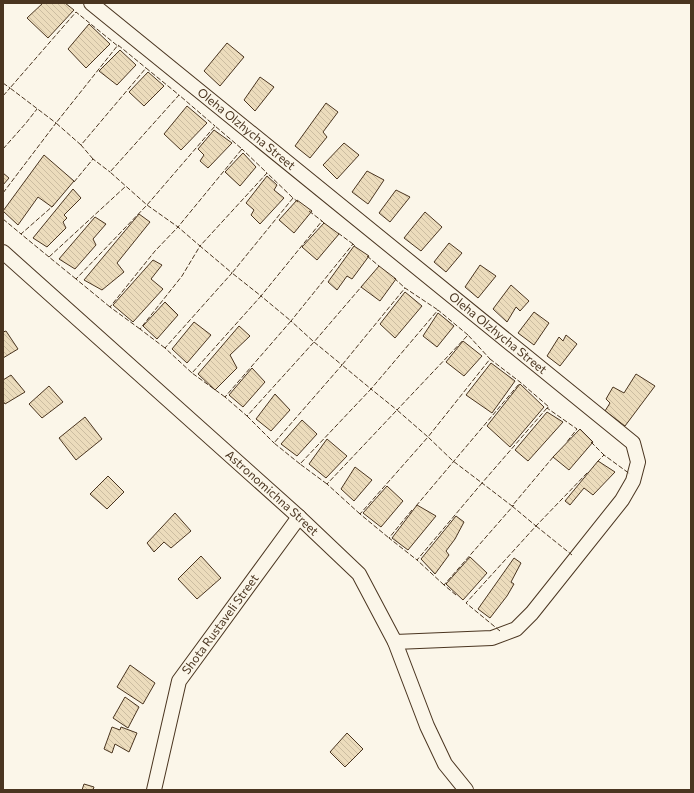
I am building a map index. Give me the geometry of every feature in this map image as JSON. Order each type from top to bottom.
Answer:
[{"type":"street","name":"Oleha Olzhycha Street","points":[[91,3],[633,443],[638,462],[633,481],[622,500],[532,612],[516,629],[492,638],[395,642]]},
{"type":"street","name":"Astronomichna Street","points":[[3,252],[299,517],[359,574],[395,642],[430,732],[446,764],[466,790]]},
{"type":"street","name":"Shota Rustaveli Street","points":[[154,790],[179,681],[299,517]]},
{"type":"building","points":[[43,3],[65,3],[74,10],[48,38],[27,18]]},
{"type":"building","points":[[89,24],[110,44],[86,68],[68,49]]},
{"type":"building","points":[[227,43],[244,57],[220,86],[204,71]]},
{"type":"building","points":[[120,50],[136,65],[117,85],[99,71]]},
{"type":"building","points":[[148,72],[164,86],[144,106],[129,92]]},
{"type":"building","points":[[260,77],[274,87],[255,111],[244,100]]},
{"type":"building","points":[[326,103],[338,112],[323,132],[327,137],[310,158],[295,146]]},
{"type":"building","points":[[187,106],[207,123],[181,150],[164,134]]},
{"type":"building","points":[[214,130],[232,143],[208,168],[200,161],[204,155],[198,149]]},
{"type":"building","points":[[344,143],[359,155],[337,179],[323,165]]},
{"type":"building","points":[[243,153],[256,167],[240,186],[225,172]]},
{"type":"building","points":[[44,155],[74,181],[52,207],[38,197],[18,225],[3,211]]},
{"type":"building","points":[[367,171],[384,180],[368,204],[352,192]]},
{"type":"building","points":[[3,173],[9,178],[3,185]]},
{"type":"building","points":[[267,176],[277,185],[274,190],[284,198],[260,224],[251,215],[254,210],[246,203]]},
{"type":"building","points":[[73,189],[81,198],[64,215],[67,218],[63,222],[66,228],[47,247],[33,238]]},
{"type":"building","points":[[396,190],[410,197],[390,222],[379,213]]},
{"type":"building","points":[[297,200],[312,211],[294,233],[279,220]]},
{"type":"building","points":[[425,212],[442,227],[421,251],[404,238]]},
{"type":"building","points":[[139,214],[150,222],[117,263],[124,272],[102,290],[84,280]]},
{"type":"building","points":[[95,217],[106,224],[93,239],[96,245],[75,269],[59,259]]},
{"type":"building","points":[[324,223],[339,234],[317,260],[302,247]]},
{"type":"building","points":[[449,243],[462,253],[446,272],[434,262]]},
{"type":"building","points":[[354,246],[369,256],[352,279],[347,276],[337,290],[328,282]]},
{"type":"building","points":[[153,260],[162,265],[151,279],[163,289],[133,322],[113,305]]},
{"type":"building","points":[[480,265],[496,276],[478,298],[465,287]]},
{"type":"building","points":[[379,266],[396,279],[380,301],[361,287]]},
{"type":"building","points":[[511,285],[529,301],[520,311],[516,307],[507,322],[493,309]]},
{"type":"building","points":[[405,292],[422,306],[395,338],[380,324]]},
{"type":"building","points":[[165,302],[178,315],[157,339],[143,326]]},
{"type":"building","points":[[534,312],[549,323],[534,345],[518,333]]},
{"type":"building","points":[[438,313],[454,326],[437,347],[423,336]]},
{"type":"building","points":[[194,322],[211,335],[187,363],[172,349]]},
{"type":"building","points":[[239,326],[250,336],[230,355],[237,368],[215,390],[198,374]]},
{"type":"building","points":[[6,331],[18,349],[3,358],[3,332]]},
{"type":"building","points":[[566,335],[577,344],[560,366],[547,356],[559,337],[563,341]]},
{"type":"building","points":[[463,341],[482,356],[464,376],[446,362]]},
{"type":"building","points":[[491,363],[515,381],[492,413],[466,395]]},
{"type":"building","points":[[252,368],[265,382],[243,407],[229,395]]},
{"type":"building","points":[[636,374],[655,386],[625,426],[605,411],[610,403],[606,399],[613,387],[624,393]]},
{"type":"building","points":[[11,375],[25,392],[5,404],[3,401],[3,380]]},
{"type":"building","points":[[520,384],[544,407],[510,447],[487,426]]},
{"type":"building","points":[[49,386],[63,402],[42,418],[29,404]]},
{"type":"building","points":[[275,394],[290,410],[271,431],[256,419]]},
{"type":"building","points":[[547,412],[563,422],[528,461],[515,450]]},
{"type":"building","points":[[85,417],[102,439],[76,460],[59,438]]},
{"type":"building","points":[[302,420],[317,434],[297,456],[281,444]]},
{"type":"building","points":[[580,429],[593,442],[569,470],[553,457]]},
{"type":"building","points":[[327,439],[347,456],[326,478],[309,464]]},
{"type":"building","points":[[598,461],[615,472],[593,495],[584,488],[570,505],[565,501]]},
{"type":"building","points":[[355,467],[372,480],[354,501],[341,489]]},
{"type":"building","points":[[108,476],[124,492],[107,509],[90,494]]},
{"type":"building","points":[[387,486],[403,501],[381,527],[363,513]]},
{"type":"building","points":[[417,505],[436,516],[408,550],[392,538]]},
{"type":"building","points":[[175,513],[191,531],[171,548],[164,542],[154,552],[147,543]]},
{"type":"building","points":[[456,516],[464,522],[455,539],[446,551],[449,555],[435,574],[421,559]]},
{"type":"building","points":[[201,556],[221,578],[197,599],[178,579]]},
{"type":"building","points":[[470,557],[487,573],[463,600],[446,584]]},
{"type":"building","points":[[514,558],[521,563],[511,582],[514,584],[507,596],[490,618],[478,609]]},
{"type":"building","points":[[130,665],[155,683],[143,704],[117,687]]},
{"type":"building","points":[[125,697],[139,707],[128,728],[113,718]]},
{"type":"building","points":[[112,727],[120,730],[121,727],[137,733],[129,752],[115,744],[112,753],[104,749]]},
{"type":"building","points":[[347,733],[363,749],[345,767],[330,752]]},
{"type":"building","points":[[84,784],[94,787],[93,790],[82,790]]},
{"type":"fence","points":[[3,193],[56,123],[10,88],[76,12],[119,47]]},
{"type":"fence","points":[[81,145],[56,123],[118,45],[146,68]]},
{"type":"fence","points":[[93,159],[81,145],[146,68],[179,95]]},
{"type":"fence","points":[[3,83],[10,88],[3,96]]},
{"type":"fence","points":[[110,307],[76,279],[147,205],[215,126],[242,149],[178,227],[147,205],[110,172],[179,95],[215,126]]},
{"type":"fence","points":[[3,149],[37,109]]},
{"type":"fence","points":[[241,150],[242,149],[267,173]]},
{"type":"fence","points":[[74,182],[93,159],[110,172]]},
{"type":"fence","points":[[140,329],[110,307],[155,251],[178,227],[200,246],[267,173],[293,198]]},
{"type":"fence","points":[[76,279],[49,257],[126,186]]},
{"type":"fence","points":[[225,397],[192,373],[261,296],[232,273],[293,198],[298,202]]},
{"type":"fence","points":[[49,257],[21,234],[54,205]]},
{"type":"fence","points":[[309,211],[322,221]]},
{"type":"fence","points":[[3,219],[21,234]]},
{"type":"fence","points":[[325,224],[322,221],[261,296],[291,321],[225,397],[247,416],[314,342],[291,321],[353,244],[356,247]]},
{"type":"fence","points":[[338,233],[353,244]]},
{"type":"fence","points":[[165,348],[140,329],[182,276],[200,246],[232,273],[165,348],[192,373]]},
{"type":"fence","points":[[367,256],[379,266]]},
{"type":"fence","points":[[394,278],[405,288]]},
{"type":"fence","points":[[300,464],[274,443],[342,365],[314,342],[362,286]]},
{"type":"fence","points":[[327,484],[300,464],[371,389],[342,365],[405,288],[438,310]]},
{"type":"fence","points":[[468,335],[438,310],[371,389],[397,410],[468,335],[490,359]]},
{"type":"fence","points":[[444,585],[417,560],[482,483],[453,461],[428,437],[490,359],[549,407],[547,408],[577,429],[566,443]]},
{"type":"fence","points":[[416,506],[519,384]]},
{"type":"fence","points":[[547,408],[482,483],[512,506],[554,456]]},
{"type":"fence","points":[[360,514],[327,484],[397,410],[428,437],[360,514],[389,538]]},
{"type":"fence","points":[[247,416],[274,443]]},
{"type":"fence","points":[[591,442],[604,455],[603,456]]},
{"type":"fence","points":[[597,462],[604,455],[630,474]]},
{"type":"fence","points":[[500,631],[466,603],[536,526],[588,472]]},
{"type":"fence","points":[[456,595],[444,585],[514,505]]},
{"type":"fence","points":[[512,506],[537,526]]},
{"type":"fence","points":[[412,510],[389,538],[417,560]]},
{"type":"fence","points":[[536,526],[572,555]]}]
